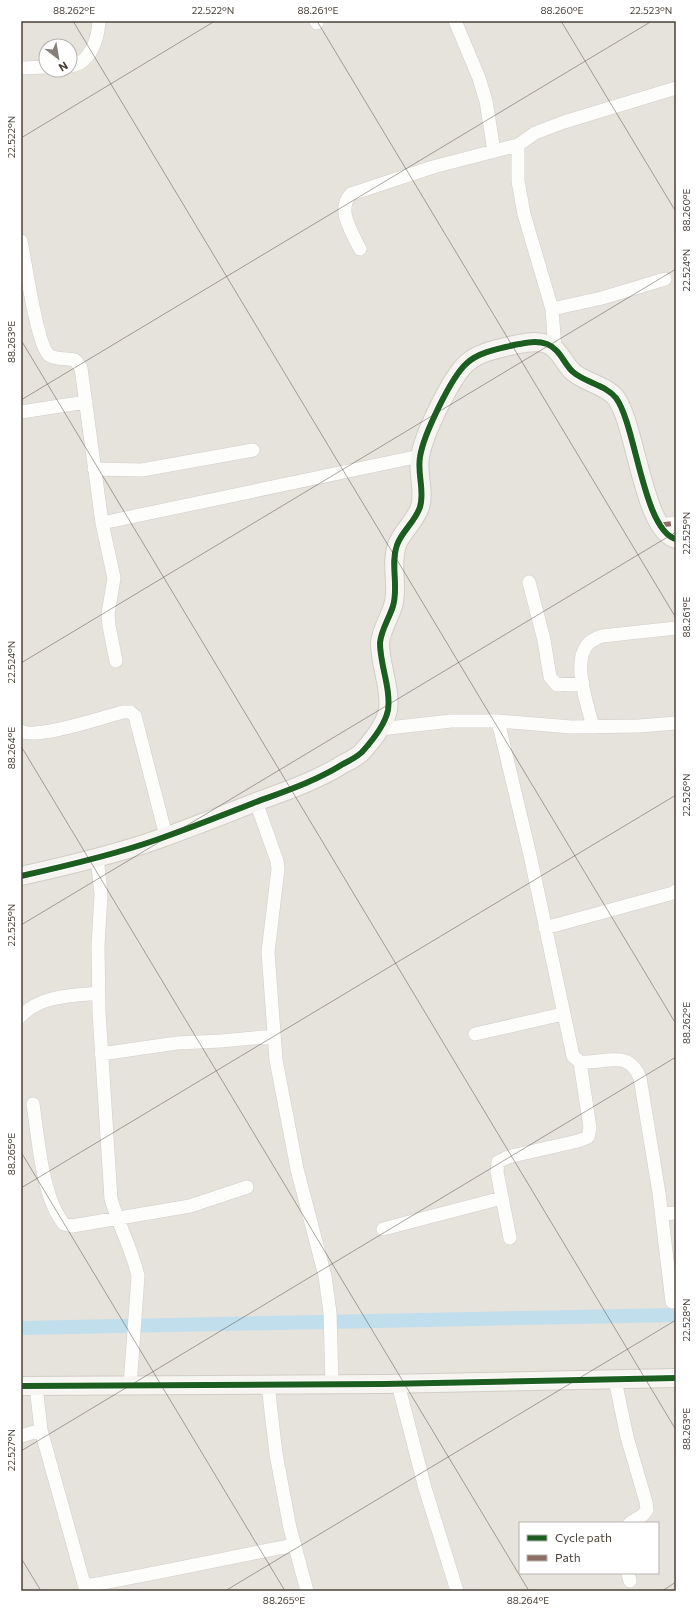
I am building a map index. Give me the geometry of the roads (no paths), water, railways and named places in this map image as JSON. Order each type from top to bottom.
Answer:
[{"type":"street","points":[[78,65],[88,56],[95,45],[99,21]]},
{"type":"street","points":[[455,21],[479,78],[486,101],[494,151]]},
{"type":"street","points":[[21,68],[38,67]]},
{"type":"street","points":[[360,249],[344,213],[345,200],[351,194],[433,167],[518,145],[535,133],[564,122],[676,88]]},
{"type":"street","points":[[518,145],[518,181],[524,214],[530,239],[552,309],[556,350]]},
{"type":"street","points":[[21,241],[42,343],[50,356],[75,360],[81,368],[102,523],[114,578],[108,614],[116,661]]},
{"type":"street","points":[[552,309],[602,298],[665,279]]},
{"type":"street","points":[[21,876],[97,857],[166,836],[307,784],[360,754],[380,728],[388,710],[388,692],[381,658],[380,640],[393,605],[395,548],[403,532],[415,518],[420,508],[422,494],[419,474],[420,456],[428,432],[453,380],[467,363],[482,354],[530,342],[547,344],[563,357],[570,369],[578,376],[607,390],[616,399],[623,414],[649,500],[668,524],[669,537],[676,539]]},
{"type":"street","points":[[21,412],[86,402]]},
{"type":"street","points":[[94,469],[142,470],[253,450]]},
{"type":"street","points":[[102,523],[420,456]]},
{"type":"street","points":[[529,582],[544,640],[550,677],[557,685],[583,683]]},
{"type":"street","points":[[593,727],[581,671],[582,654],[586,646],[593,640],[602,636],[676,628]]},
{"type":"street","points":[[21,730],[32,734],[56,730],[123,712],[130,712],[135,716],[166,836]]},
{"type":"street","points":[[380,728],[451,721],[498,721],[571,727],[639,726],[676,723]]},
{"type":"street","points":[[498,721],[573,1056],[580,1062],[590,1128],[588,1137],[578,1141],[508,1157],[498,1162],[497,1172],[510,1238]]},
{"type":"street","points":[[256,802],[278,865],[268,952],[276,1060],[297,1169],[325,1276],[330,1313],[332,1384]]},
{"type":"street","points":[[97,857],[101,894],[98,993],[111,1200],[116,1219],[135,1261],[138,1276],[130,1379]]},
{"type":"street","points":[[545,928],[673,894],[676,891]]},
{"type":"street","points":[[21,1016],[29,1008],[41,1002],[98,993]]},
{"type":"street","points":[[475,1034],[563,1014]]},
{"type":"street","points":[[101,1054],[177,1042],[221,1041],[274,1036]]},
{"type":"street","points":[[580,1062],[620,1059],[632,1064],[640,1078],[662,1214],[672,1302]]},
{"type":"street","points":[[33,1104],[42,1170],[60,1218],[64,1224],[72,1226],[190,1206],[247,1187]]},
{"type":"street","points":[[383,1229],[502,1198]]},
{"type":"street","points":[[662,1214],[676,1212]]},
{"type":"street","points":[[295,1545],[209,1560],[86,1589],[40,1430],[29,1386],[130,1379],[268,1385],[398,1384],[676,1378]]},
{"type":"street","points":[[615,1380],[627,1437],[647,1510],[643,1515],[632,1522]]},
{"type":"street","points":[[398,1384],[425,1488],[456,1591]]},
{"type":"street","points":[[268,1385],[276,1454],[295,1545],[307,1591]]},
{"type":"street","points":[[21,1436],[40,1430]]},
{"type":"waterway","points":[[21,1328],[676,1315]]}]
